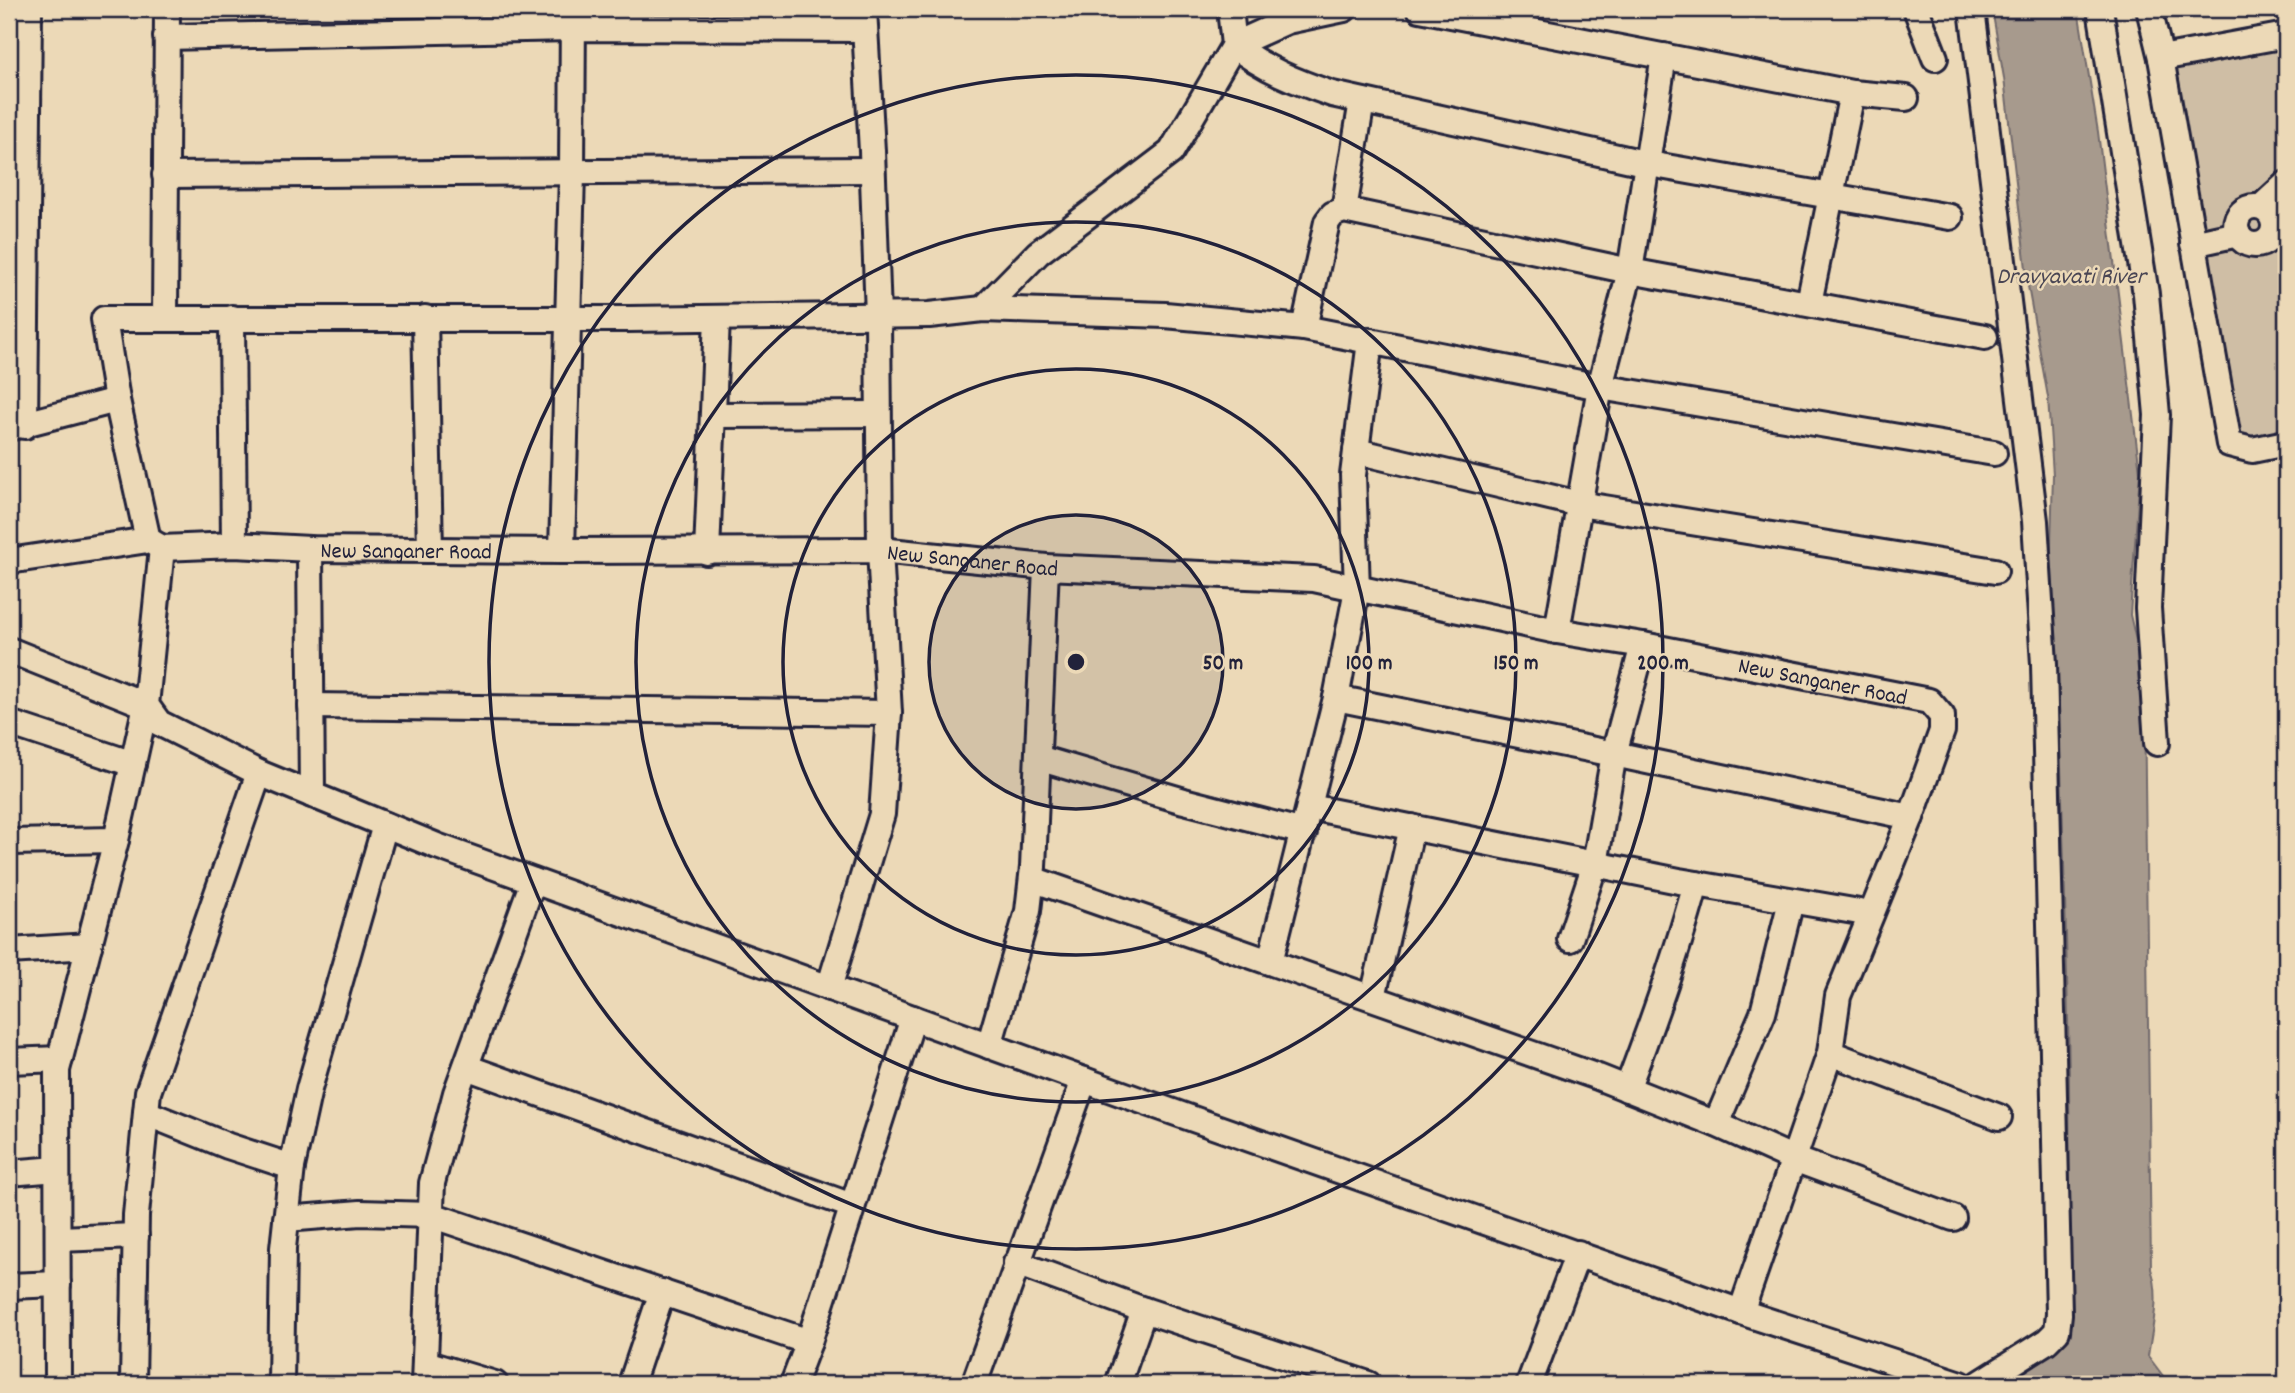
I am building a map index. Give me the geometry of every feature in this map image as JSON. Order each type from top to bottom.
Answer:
[{"type":"street","points":[[29,9],[18,88],[17,427],[117,400]]},
{"type":"street","points":[[164,318],[167,9]]},
{"type":"street","points":[[1230,9],[1234,45],[1251,59],[1284,76],[1332,94],[1648,164],[1950,217]]},
{"type":"street","points":[[982,309],[1038,253],[1171,152],[1234,45],[1305,13],[1344,9]]},
{"type":"street","points":[[1420,9],[1456,12],[1852,93],[1906,98]]},
{"type":"street","points":[[1916,9],[1935,58]]},
{"type":"street","points":[[1972,9],[2035,521],[2044,664],[2059,1314],[2057,1331],[2047,1341],[1979,1384]]},
{"type":"street","points":[[2100,9],[2146,295],[2157,415],[2148,608],[2157,743]]},
{"type":"street","points":[[2148,9],[2161,58],[2228,444],[2252,450],[2286,443]]},
{"type":"street","points":[[166,37],[573,18],[864,19],[873,170],[878,316],[880,550],[889,713],[882,814],[829,988]]},
{"type":"street","points":[[562,551],[572,173],[573,18]]},
{"type":"street","points":[[2161,58],[2286,35]]},
{"type":"street","points":[[1557,631],[1600,387],[1630,271],[1664,56]]},
{"type":"street","points":[[1809,303],[1852,93]]},
{"type":"street","points":[[1344,210],[1362,101]]},
{"type":"street","points":[[166,175],[873,170]]},
{"type":"street","points":[[2261,207],[2286,184]]},
{"type":"street","points":[[2261,207],[2267,210],[2274,220],[2276,247],[2247,243],[2238,234],[2236,222],[2239,216],[2248,208],[2261,207]]},
{"type":"street","points":[[1304,328],[1326,222],[1333,214],[1344,210],[1630,271],[1985,337]]},
{"type":"street","points":[[2193,244],[2238,234]]},
{"type":"street","points":[[58,1384],[56,1082],[116,840],[146,705],[155,544],[117,400],[104,319],[878,316],[929,315],[982,309],[1166,315],[1304,328],[1600,387],[1994,453]]},
{"type":"street","points":[[707,552],[718,317]]},
{"type":"street","points":[[232,318],[234,545]]},
{"type":"street","points":[[425,318],[430,550]]},
{"type":"street","points":[[1270,962],[1336,698],[1357,589],[1353,475],[1370,341]]},
{"type":"street","points":[[713,415],[878,414]]},
{"type":"street","points":[[1356,451],[1579,504],[1995,571]]},
{"type":"street","name":"New Sanganer Road","points":[[9,561],[155,544],[430,550],[880,550],[1046,567],[1314,579],[1557,631],[1643,645],[1929,701],[1942,716],[1942,731],[1911,817]]},
{"type":"street","points":[[310,549],[313,795]]},
{"type":"street","points":[[989,1046],[1028,911],[1032,879],[1046,567]]},
{"type":"street","points":[[1570,939],[1595,864],[1615,754],[1643,645]]},
{"type":"street","points":[[9,650],[146,705],[159,723],[259,773],[385,825],[533,881],[1084,1080],[1741,1312],[1961,1384]]},
{"type":"street","points":[[1336,698],[1911,817],[1838,996],[1830,1053],[1741,1312]]},
{"type":"street","points":[[311,706],[889,713]]},
{"type":"street","points":[[9,723],[133,764]]},
{"type":"street","points":[[1038,758],[1184,801],[1304,832]]},
{"type":"street","points":[[133,1384],[136,1236],[148,1092],[259,773]]},
{"type":"street","points":[[1310,807],[1696,884],[1871,914]]},
{"type":"street","points":[[281,1384],[283,1248],[292,1167],[309,1089],[385,825]]},
{"type":"street","points":[[1373,997],[1412,827]]},
{"type":"street","points":[[9,842],[116,840]]},
{"type":"street","points":[[1032,879],[1373,997],[1627,1089],[1716,1124],[1794,1159],[1953,1218]]},
{"type":"street","points":[[495,1384],[425,1374],[432,1183],[456,1093],[533,881]]},
{"type":"street","points":[[1627,1089],[1656,1014],[1696,884]]},
{"type":"street","points":[[1716,1124],[1763,1013],[1791,901]]},
{"type":"street","points":[[9,951],[89,946]]},
{"type":"street","points":[[793,1384],[809,1342],[913,1018]]},
{"type":"street","points":[[1830,1053],[1999,1117]]},
{"type":"street","points":[[9,1061],[60,1059]]},
{"type":"street","points":[[466,1068],[852,1206]]},
{"type":"street","points":[[974,1384],[1084,1080]]},
{"type":"street","points":[[146,1113],[228,1146],[292,1167]]},
{"type":"street","points":[[9,1173],[57,1169]]},
{"type":"street","points":[[286,1219],[360,1213],[431,1215],[809,1342]]},
{"type":"street","points":[[58,1239],[136,1236]]},
{"type":"street","points":[[1529,1384],[1578,1253]]},
{"type":"street","points":[[1016,1263],[1144,1310],[1368,1384]]},
{"type":"street","points":[[9,1286],[58,1284]]},
{"type":"street","points":[[631,1384],[662,1292]]},
{"type":"street","points":[[1118,1384],[1144,1310]]},
{"type":"shaded area","points":[[2286,37],[2286,443],[2229,444],[2161,58]]},
{"type":"water","name":"Dravyavati River","points":[[1992,9],[2078,9],[2098,132],[2140,472],[2130,615],[2139,653],[2144,698],[2151,1269],[2156,1301],[2148,1356],[2169,1384],[1990,1384],[2067,1338],[2070,1172],[2058,674],[2049,615],[2053,475],[2048,397],[2028,286],[2004,78]]}]
